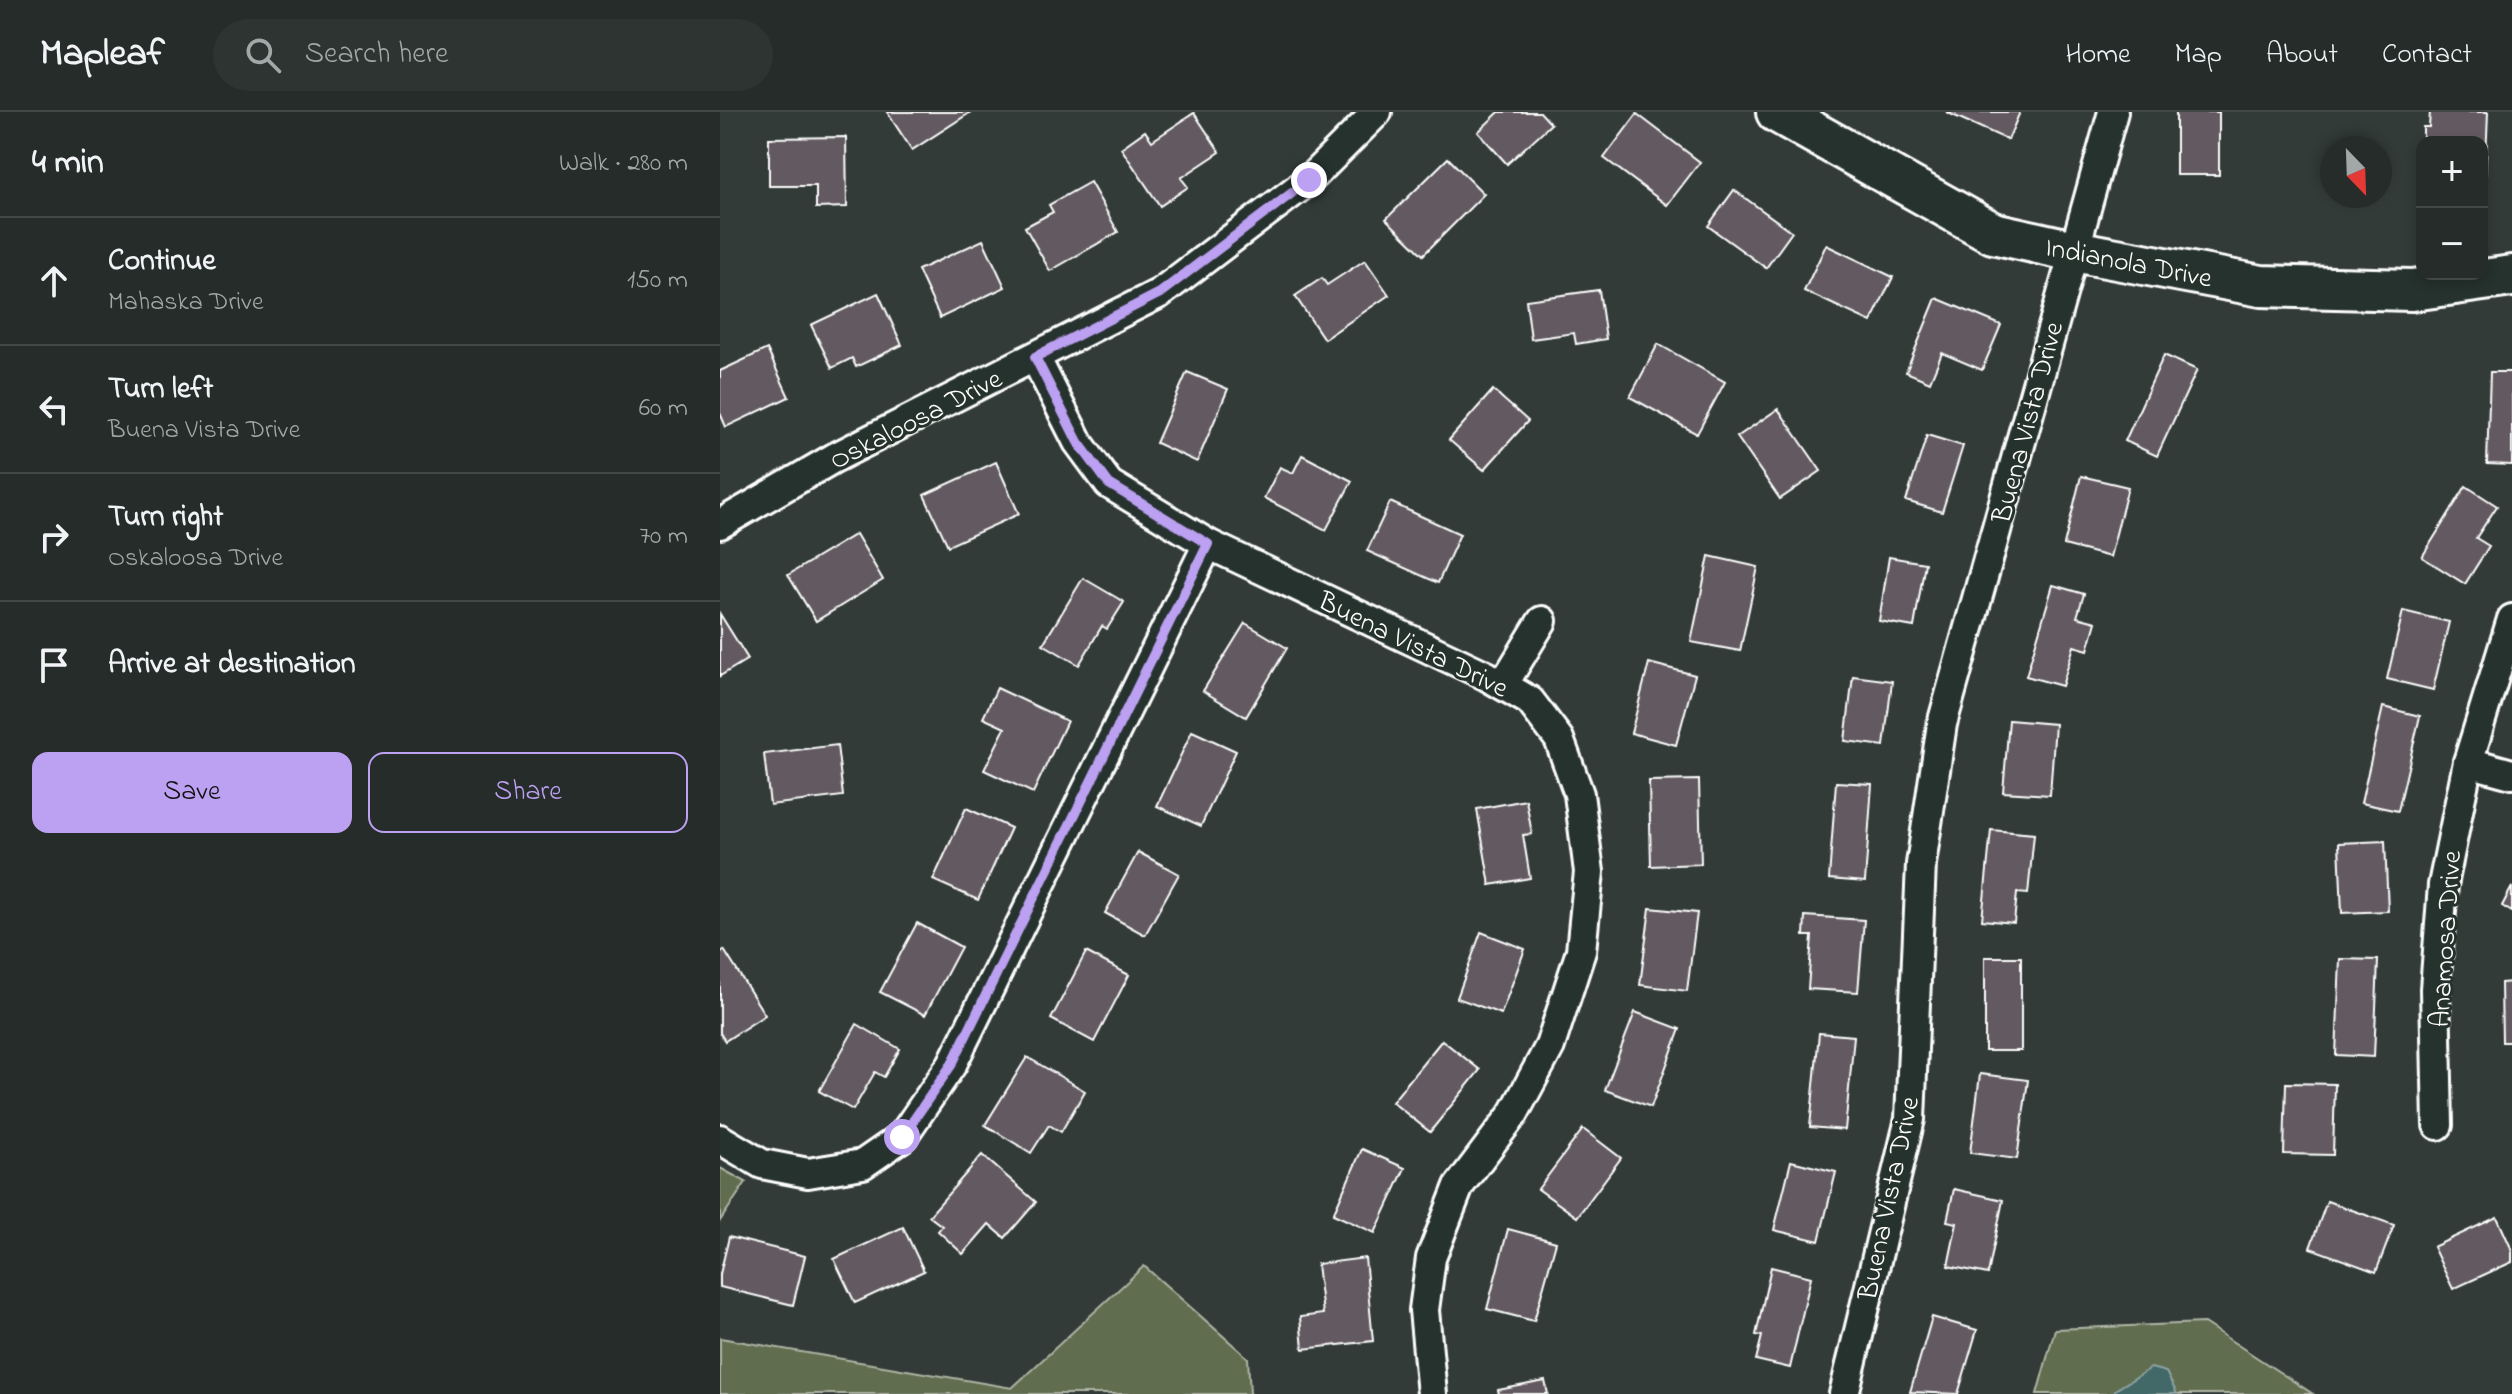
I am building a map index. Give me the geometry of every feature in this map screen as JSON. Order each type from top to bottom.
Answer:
[{"type":"street","name":"Oskaloosa Drive","points":[[720,524],[834,458],[1160,293],[1309,180],[1377,112]]},
{"type":"street","name":"Indianola Drive","points":[[1777,112],[1993,233],[2261,286],[2412,290],[2512,276]]},
{"type":"street","name":"Buena Vista Drive","points":[[1844,1394],[1910,1119],[1921,864],[1942,724],[2113,112]]},
{"type":"street","name":"Buena Vista Drive","points":[[1035,357],[1078,442],[1109,484],[1208,544],[1503,685],[1530,701],[1559,739],[1579,794],[1589,872],[1581,951],[1550,1046],[1514,1113],[1459,1186],[1431,1258],[1424,1310],[1432,1394]]},
{"type":"street","points":[[720,1139],[762,1164],[808,1173],[863,1164],[902,1137],[952,1064],[1208,544]]},
{"type":"street","name":"Anamosa Drive","points":[[2438,1125],[2435,989],[2443,885],[2468,762],[2512,619]]},
{"type":"street","points":[[1503,685],[1542,621]]},
{"type":"street","points":[[2468,762],[2512,774]]},
{"type":"green space","points":[[720,1168],[746,1182],[720,1221]]},
{"type":"green space","points":[[1144,1266],[1248,1358],[1250,1394],[720,1394],[720,1338],[1012,1388]]},
{"type":"green space","points":[[2204,1323],[2313,1394],[2037,1394],[2055,1329]]},
{"type":"water","points":[[2151,1368],[2166,1372],[2177,1394],[2114,1394],[2115,1390]]},
{"type":"building","points":[[887,112],[971,112],[912,150]]},
{"type":"building","points":[[1499,112],[1540,112],[1551,124],[1507,164],[1478,132]]},
{"type":"building","points":[[1946,112],[2020,112],[2008,140]]},
{"type":"building","points":[[2176,112],[2219,112],[2219,175],[2176,175]]},
{"type":"building","points":[[2430,112],[2488,112],[2487,136],[2423,136],[2423,127],[2429,127]]},
{"type":"building","points":[[1194,113],[1220,152],[1181,178],[1188,187],[1160,206],[1121,148],[1145,131],[1152,141]]},
{"type":"building","points":[[1637,114],[1700,162],[1667,205],[1604,158]]},
{"type":"building","points":[[846,137],[847,207],[816,208],[816,186],[769,186],[769,138]]},
{"type":"building","points":[[1448,158],[1484,194],[1423,255],[1386,219]]},
{"type":"building","points":[[1090,182],[1118,232],[1050,271],[1025,227],[1053,212],[1049,205]]},
{"type":"building","points":[[1734,190],[1792,232],[1766,268],[1708,226]]},
{"type":"building","points":[[983,240],[1005,287],[940,318],[918,270]]},
{"type":"building","points":[[1826,245],[1893,277],[1871,322],[1804,291]]},
{"type":"building","points":[[1365,260],[1389,295],[1324,339],[1295,296],[1322,278],[1327,285]]},
{"type":"building","points":[[1599,290],[1606,339],[1576,344],[1574,333],[1531,339],[1526,300]]},
{"type":"building","points":[[878,293],[902,345],[856,367],[852,358],[832,368],[811,325]]},
{"type":"building","points":[[1936,298],[2001,325],[1982,370],[1942,353],[1930,382],[1906,372]]},
{"type":"building","points":[[1658,344],[1725,382],[1697,434],[1630,397]]},
{"type":"building","points":[[767,349],[789,397],[726,427],[720,413],[720,371]]},
{"type":"building","points":[[2164,355],[2197,370],[2157,456],[2125,441]]},
{"type":"building","points":[[1187,372],[1228,389],[1197,462],[1156,443]]},
{"type":"building","points":[[2490,372],[2512,372],[2512,465],[2487,464]]},
{"type":"building","points":[[1493,390],[1528,421],[1484,470],[1449,440]]},
{"type":"building","points":[[1778,409],[1821,471],[1780,499],[1737,437]]},
{"type":"building","points":[[1927,435],[1963,446],[1942,512],[1906,501]]},
{"type":"building","points":[[1302,455],[1352,481],[1326,530],[1264,498],[1280,467],[1293,473]]},
{"type":"building","points":[[996,462],[1019,514],[948,546],[924,495]]},
{"type":"building","points":[[2081,476],[2128,487],[2110,557],[2064,545]]},
{"type":"building","points":[[2466,486],[2497,506],[2476,538],[2489,546],[2465,584],[2422,557]]},
{"type":"building","points":[[1390,502],[1460,534],[1438,583],[1367,551]]},
{"type":"building","points":[[856,534],[883,580],[816,621],[788,575]]},
{"type":"building","points":[[1709,556],[1758,567],[1740,651],[1691,642]]},
{"type":"building","points":[[1889,557],[1925,563],[1914,627],[1879,621]]},
{"type":"building","points":[[1083,578],[1124,602],[1107,629],[1102,626],[1079,665],[1043,644]]},
{"type":"building","points":[[2053,585],[2084,594],[2077,617],[2096,622],[2088,650],[2074,646],[2062,686],[2026,676]]},
{"type":"building","points":[[2403,611],[2449,622],[2433,690],[2387,679]]},
{"type":"building","points":[[720,614],[748,659],[720,676]]},
{"type":"building","points":[[1245,623],[1287,648],[1246,717],[1203,691]]},
{"type":"building","points":[[1649,663],[1695,675],[1676,745],[1631,733]]},
{"type":"building","points":[[1853,676],[1892,681],[1884,746],[1845,741]]},
{"type":"building","points":[[997,688],[1067,721],[1033,793],[984,770],[1005,728],[983,718]]},
{"type":"building","points":[[2383,707],[2420,716],[2398,811],[2361,803]]},
{"type":"building","points":[[2009,720],[2055,724],[2050,795],[2003,792]]},
{"type":"building","points":[[1192,731],[1236,751],[1201,826],[1157,806]]},
{"type":"building","points":[[837,745],[843,796],[770,805],[764,754]]},
{"type":"building","points":[[1699,780],[1701,864],[1651,866],[1649,781]]},
{"type":"building","points":[[1836,782],[1872,784],[1865,882],[1829,879]]},
{"type":"building","points":[[1526,800],[1532,834],[1523,835],[1530,878],[1490,885],[1477,809]]},
{"type":"building","points":[[966,808],[1011,828],[978,900],[933,880]]},
{"type":"building","points":[[1991,830],[2034,834],[2028,894],[2017,893],[2014,923],[1982,920]]},
{"type":"building","points":[[2385,841],[2388,911],[2342,913],[2339,843]]},
{"type":"building","points":[[1138,852],[1179,874],[1145,935],[1105,913]]},
{"type":"building","points":[[2512,887],[2512,912],[2502,906]]},
{"type":"building","points":[[1650,908],[1697,913],[1687,991],[1640,985]]},
{"type":"building","points":[[1805,916],[1864,920],[1858,992],[1808,989],[1812,936],[1804,936]]},
{"type":"building","points":[[917,923],[961,947],[925,1015],[880,992]]},
{"type":"building","points":[[1481,932],[1525,949],[1501,1014],[1457,998]]},
{"type":"building","points":[[724,950],[765,1015],[725,1041],[720,1033],[720,953]]},
{"type":"building","points":[[1086,952],[1129,975],[1094,1042],[1051,1019]]},
{"type":"building","points":[[1985,957],[2021,957],[2021,1051],[1985,1051]]},
{"type":"building","points":[[2340,959],[2378,960],[2374,1057],[2336,1055]]},
{"type":"building","points":[[2512,982],[2512,1042],[2502,1042],[2501,983]]},
{"type":"building","points":[[1635,1012],[1680,1029],[1651,1107],[1605,1090]]},
{"type":"building","points":[[857,1024],[900,1049],[884,1077],[875,1072],[853,1110],[819,1091]]},
{"type":"building","points":[[1819,1033],[1854,1036],[1845,1130],[1810,1127]]},
{"type":"building","points":[[1442,1040],[1480,1070],[1430,1132],[1392,1102]]},
{"type":"building","points":[[1027,1057],[1085,1091],[1061,1132],[1049,1125],[1031,1153],[985,1125]]},
{"type":"building","points":[[1980,1074],[2028,1080],[2017,1159],[1970,1153]]},
{"type":"building","points":[[2286,1083],[2335,1084],[2333,1155],[2284,1154]]},
{"type":"building","points":[[1583,1129],[1621,1158],[1577,1217],[1538,1189]]},
{"type":"building","points":[[1362,1149],[1405,1168],[1375,1233],[1333,1214]]},
{"type":"building","points":[[982,1155],[1036,1202],[1005,1238],[989,1224],[963,1254],[938,1231],[942,1226],[929,1216]]},
{"type":"building","points":[[1791,1161],[1836,1172],[1819,1241],[1774,1230]]},
{"type":"building","points":[[1954,1189],[2003,1200],[1988,1274],[1948,1266],[1957,1223],[1947,1221]]},
{"type":"building","points":[[2327,1201],[2394,1225],[2376,1272],[2310,1248]]},
{"type":"building","points":[[2497,1217],[2512,1250],[2512,1262],[2453,1289],[2433,1247]]},
{"type":"building","points":[[903,1227],[924,1271],[855,1303],[834,1259]]},
{"type":"building","points":[[1508,1229],[1556,1242],[1534,1321],[1487,1309]]},
{"type":"building","points":[[729,1237],[805,1256],[793,1305],[720,1287]]},
{"type":"building","points":[[1365,1258],[1373,1341],[1303,1349],[1300,1317],[1323,1314],[1317,1264]]},
{"type":"building","points":[[1771,1267],[1811,1277],[1790,1368],[1756,1360],[1762,1336],[1756,1335]]},
{"type":"building","points":[[1932,1317],[1977,1330],[1958,1394],[1910,1392]]},
{"type":"building","points":[[1545,1381],[1548,1394],[1499,1394],[1498,1390]]},
{"type":"route","points":[[902,1137],[952,1064],[1208,544],[1109,484],[1078,442],[1035,357],[1160,293],[1309,180]]}]
